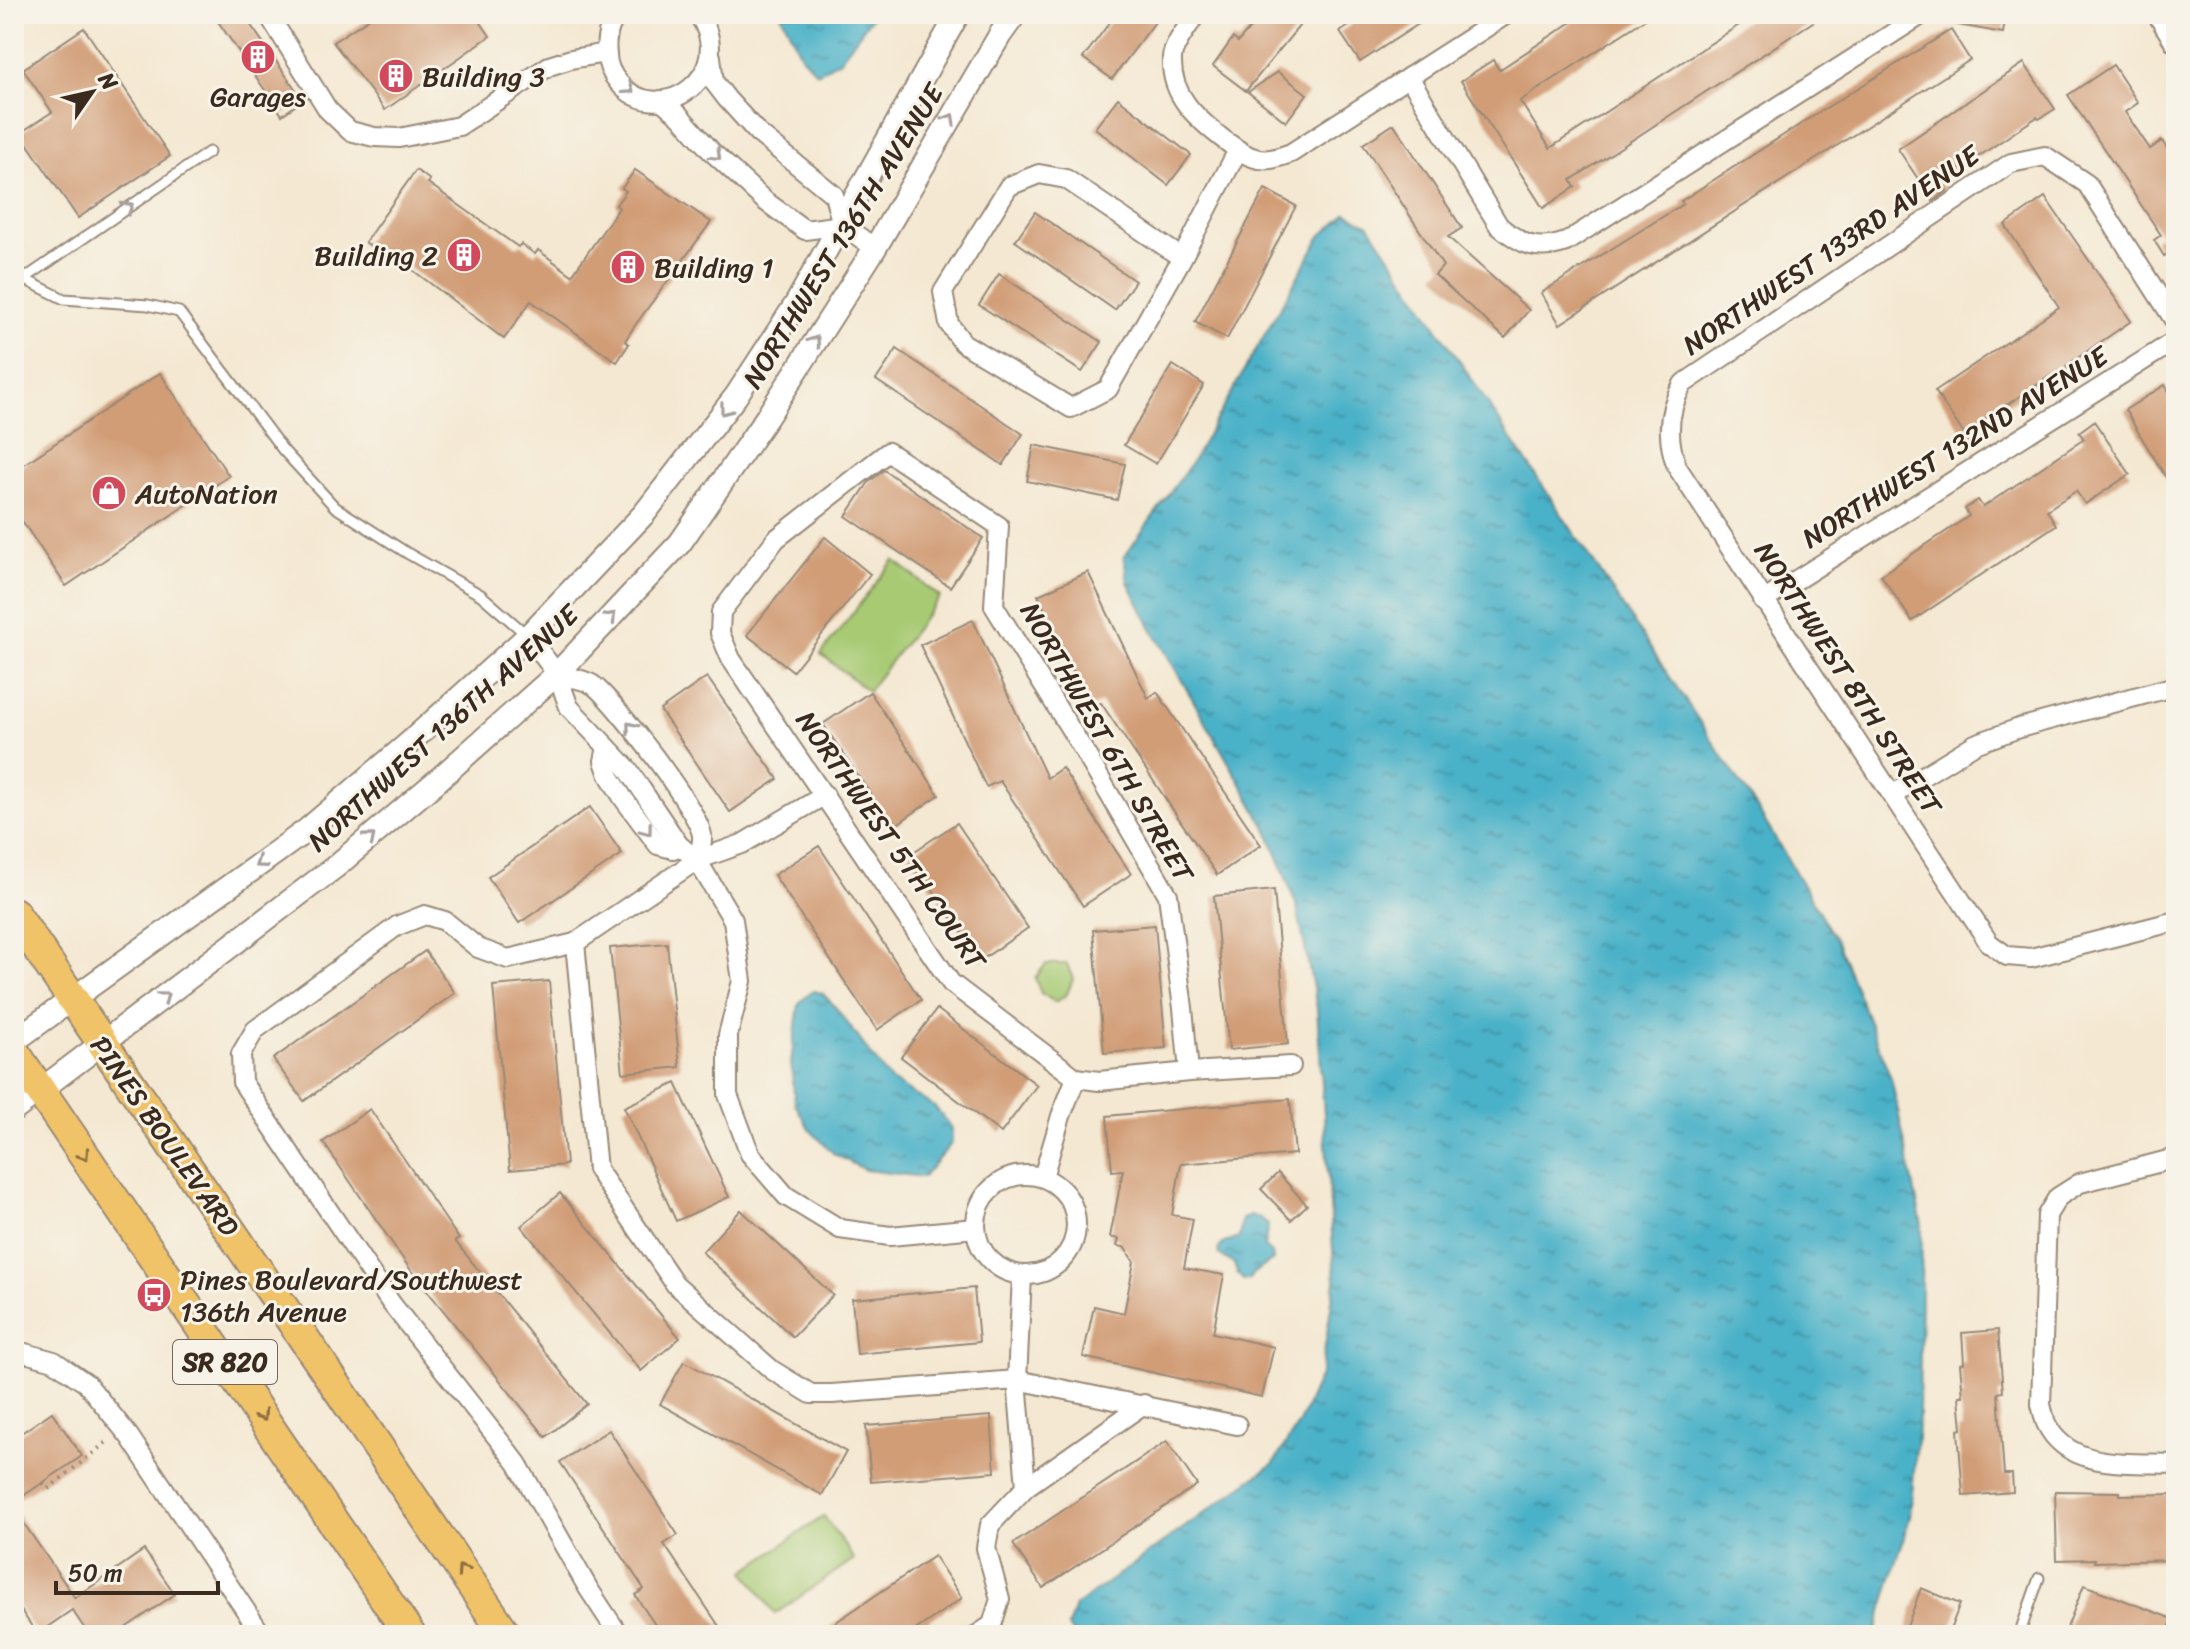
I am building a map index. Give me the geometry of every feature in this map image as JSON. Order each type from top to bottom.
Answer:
[{"type":"highway","name":"PINES BOULEVARD","points":[[14,913],[506,1635]]},
{"type":"highway","name":"SR 820","points":[[14,1052],[410,1635]]},
{"type":"street","points":[[268,14],[328,110],[350,131],[374,137],[399,138],[459,126],[549,66],[606,53]]},
{"type":"street","points":[[618,14],[607,36],[606,53],[611,72],[622,86],[644,99],[672,99],[687,92],[700,80],[708,65],[711,48]]},
{"type":"street","points":[[698,14],[708,31],[714,82],[758,133],[834,195],[842,225],[875,248]]},
{"type":"street","name":"NORTHWEST 136TH AVENUE","points":[[14,1041],[307,830],[528,636],[644,514],[736,396],[796,304],[958,14]]},
{"type":"street","name":"NORTHWEST 136TH AVENUE","points":[[14,1110],[335,867],[438,780],[557,674],[680,543],[767,417],[875,248],[1015,14]]},
{"type":"street","points":[[1196,14],[1172,53],[1180,96],[1201,122],[1238,150],[1257,159],[1291,153],[1507,14]]},
{"type":"street","points":[[1409,77],[1499,226],[1513,238],[1549,248],[1566,242],[1923,14]]},
{"type":"street","points":[[2159,14],[2176,41]]},
{"type":"street","points":[[661,100],[711,151],[782,214],[805,230],[842,225]]},
{"type":"street","points":[[1182,258],[1066,179],[1039,174],[1009,186],[943,292],[949,324],[963,343],[1071,408],[1108,389],[1182,258],[1238,150]]},
{"type":"street","name":"NORTHWEST 133RD AVENUE","points":[[1669,417],[1674,399],[1683,384],[2011,163],[2045,156],[2087,184],[2176,323]]},
{"type":"street","name":"NORTHWEST 132ND AVENUE","points":[[1763,601],[2176,340]]},
{"type":"street","name":"NORTHWEST 8TH STREET","points":[[1669,417],[1670,450],[1677,467],[1989,943],[2007,956],[2031,958],[2176,921]]},
{"type":"street","name":"NORTHWEST 6TH STREET","points":[[720,633],[721,612],[776,539],[888,452],[999,526],[994,606],[1168,895],[1189,1072]]},
{"type":"street","name":"NORTHWEST 5TH COURT","points":[[720,633],[731,659],[951,983],[1076,1078]]},
{"type":"street","points":[[528,636],[557,674],[569,707],[627,768],[679,845],[697,860],[733,920],[742,981],[728,1035],[728,1095],[750,1154],[786,1196],[840,1229],[890,1236],[976,1228]]},
{"type":"street","points":[[557,674],[592,684],[638,735],[677,790],[703,835],[697,860]]},
{"type":"street","points":[[1892,795],[1975,744],[2019,728],[2176,686]]},
{"type":"street","points":[[607,747],[604,761],[623,798],[658,845],[673,849],[679,845]]},
{"type":"street","points":[[654,806],[677,790]]},
{"type":"street","points":[[619,1635],[588,1588],[517,1463],[391,1303],[242,1082],[241,1054],[255,1030],[397,926],[425,915],[445,921],[478,948],[508,959],[575,943],[697,860],[742,844],[825,795]]},
{"type":"street","points":[[575,943],[597,1169],[675,1284],[772,1370],[811,1394],[1017,1380],[1237,1425]]},
{"type":"street","points":[[1043,1177],[1076,1078],[1099,1081],[1291,1066]]},
{"type":"street","points":[[2176,1158],[2080,1183],[2058,1197],[2047,1215],[2041,1405],[2046,1424],[2056,1439],[2075,1453],[2093,1460],[2176,1464]]},
{"type":"street","points":[[1010,1177],[1043,1177],[1057,1185],[1068,1197],[1075,1212],[1077,1228],[1073,1243],[1065,1257],[1053,1268],[1022,1276],[1008,1273],[986,1255],[979,1242],[977,1212],[984,1197],[995,1185],[1010,1177]]},
{"type":"street","points":[[1022,1276],[1017,1380],[1026,1487]]},
{"type":"street","points":[[14,1350],[54,1361],[87,1384],[123,1430],[262,1635]]},
{"type":"street","points":[[977,1635],[992,1625],[1000,1599],[986,1548],[990,1525],[1026,1487],[1144,1404]]},
{"type":"lane","points":[[24,279],[209,152]]},
{"type":"lane","points":[[14,270],[24,279],[64,299],[148,305],[179,312],[283,450],[335,507],[481,595],[528,636]]},
{"type":"lane","points":[[2019,1635],[2039,1578]]},
{"type":"path","points":[[43,1483],[48,1489],[123,1430]]},
{"type":"green space","points":[[894,560],[940,597],[868,691],[821,654]]},
{"type":"green space","points":[[1046,964],[1067,964],[1073,979],[1067,994],[1055,1002],[1041,993],[1035,978]]},
{"type":"green space","points":[[824,1516],[854,1559],[775,1614],[745,1571]]},
{"type":"water","points":[[781,14],[874,14],[840,60],[817,73],[802,57]]},
{"type":"water","points":[[1347,213],[1369,225],[1757,808],[1838,944],[1891,1078],[1922,1225],[1919,1414],[1910,1517],[1875,1635],[1074,1635],[1068,1627],[1075,1606],[1274,1463],[1299,1423],[1321,1373],[1335,1281],[1317,1008],[1297,907],[1268,831],[1150,625],[1128,582],[1124,557],[1192,462],[1321,236]]},
{"type":"water","points":[[813,991],[822,993],[836,1008],[890,1080],[935,1107],[952,1128],[952,1143],[923,1177],[865,1170],[834,1154],[810,1130],[795,1104],[791,1063],[799,1003]]},
{"type":"water","points":[[1251,1216],[1261,1218],[1268,1225],[1264,1247],[1272,1253],[1273,1260],[1250,1279],[1243,1280],[1234,1264],[1219,1254],[1219,1248],[1239,1238],[1242,1219]]},
{"type":"building","name":"Garages","points":[[213,14],[243,14],[303,100],[282,115]]},
{"type":"building","name":"Building 3","points":[[376,14],[475,14],[490,36],[385,110],[333,42]]},
{"type":"building","points":[[1116,14],[1161,14],[1112,79],[1083,58]]},
{"type":"building","points":[[1262,14],[1309,14],[1246,91],[1213,66],[1233,38],[1238,42]]},
{"type":"building","points":[[1367,14],[1434,14],[1360,62],[1340,32]]},
{"type":"building","points":[[1584,14],[1653,14],[1520,101],[1550,148],[1756,14],[1825,14],[1571,180],[1575,187],[1543,208],[1461,81],[1493,60],[1499,70]]},
{"type":"building","points":[[1949,14],[2006,14],[2003,33],[1948,23]]},
{"type":"building","points":[[84,28],[170,156],[78,218],[20,133],[52,112],[23,69]]},
{"type":"building","points":[[1951,30],[1970,60],[1560,324],[1541,293]]},
{"type":"building","points":[[2024,63],[2055,109],[2039,119],[2037,117],[1941,182],[1947,191],[1933,201],[1898,149]]},
{"type":"building","points":[[2113,65],[2138,103],[2125,112],[2150,149],[2162,141],[2176,162],[2176,257],[2172,251],[2164,256],[2154,240],[2161,235],[2068,95]]},
{"type":"building","points":[[1278,72],[1307,94],[1286,122],[1248,92]]},
{"type":"building","points":[[1118,98],[1191,155],[1168,185],[1095,128]]},
{"type":"building","points":[[1394,124],[1462,228],[1448,237],[1529,310],[1505,338],[1435,275],[1443,266],[1363,144]]},
{"type":"building","points":[[416,170],[430,180],[428,183],[518,247],[521,244],[535,254],[538,250],[572,275],[619,208],[616,205],[626,191],[622,188],[635,170],[711,222],[633,328],[625,341],[629,344],[617,362],[531,301],[504,339],[398,259],[385,251],[382,255],[365,242]]},
{"type":"building","points":[[1265,189],[1296,206],[1227,339],[1195,322]]},
{"type":"building","points":[[2045,197],[2131,321],[2066,366],[2072,375],[2058,384],[2052,375],[1978,424],[1984,434],[1970,443],[1935,391],[2059,307],[2005,225]]},
{"type":"building","points":[[1035,212],[1135,281],[1115,310],[1015,241]]},
{"type":"building","points":[[999,274],[1102,342],[1082,372],[979,305]]},
{"type":"building","points":[[897,349],[1023,434],[1003,465],[876,380]]},
{"type":"building","points":[[1173,365],[1204,385],[1156,464],[1124,445]]},
{"type":"building","name":"AutoNation","points":[[160,373],[229,476],[66,586],[14,509],[14,471]]},
{"type":"building","points":[[2165,385],[2176,403],[2176,494],[2125,410]]},
{"type":"building","points":[[2094,421],[2130,474],[2085,504],[2076,491],[2047,510],[2056,525],[1912,621],[1881,575],[1969,516],[1965,509],[1978,500],[1983,507],[2084,439],[2079,432]]},
{"type":"building","points":[[1034,445],[1125,464],[1117,500],[1027,481]]},
{"type":"building","points":[[884,470],[983,538],[950,587],[846,516],[869,482]]},
{"type":"building","points":[[825,537],[870,574],[793,671],[747,635]]},
{"type":"building","points":[[1088,572],[1148,698],[1157,692],[1261,845],[1217,875],[1101,703],[1090,707],[1038,595]]},
{"type":"building","points":[[973,620],[1047,778],[1062,768],[1131,874],[1083,906],[1000,781],[986,787],[920,645]]},
{"type":"building","points":[[707,677],[778,779],[730,812],[660,710]]},
{"type":"building","points":[[870,692],[939,795],[893,827],[823,724]]},
{"type":"building","points":[[590,807],[622,854],[519,923],[488,877]]},
{"type":"building","points":[[957,823],[1028,928],[981,960],[909,855]]},
{"type":"building","points":[[819,846],[921,1000],[877,1030],[774,875]]},
{"type":"building","points":[[1274,890],[1288,1044],[1229,1050],[1214,896]]},
{"type":"building","points":[[1155,925],[1166,1048],[1104,1053],[1093,930]]},
{"type":"building","points":[[667,943],[680,1067],[623,1073],[610,948]]},
{"type":"building","points":[[425,951],[455,993],[304,1101],[273,1059]]},
{"type":"building","points":[[549,981],[566,1165],[510,1170],[493,986]]},
{"type":"building","points":[[937,1009],[1037,1085],[1001,1133],[901,1057]]},
{"type":"building","points":[[676,1083],[729,1197],[676,1221],[624,1107]]},
{"type":"building","points":[[1290,1099],[1295,1154],[1181,1164],[1172,1215],[1193,1219],[1184,1268],[1224,1275],[1213,1333],[1274,1347],[1262,1397],[1083,1357],[1094,1306],[1124,1313],[1134,1262],[1124,1247],[1117,1246],[1119,1239],[1110,1237],[1123,1170],[1112,1171],[1107,1116]]},
{"type":"building","points":[[370,1109],[459,1239],[455,1241],[587,1404],[546,1437],[412,1272],[323,1142]]},
{"type":"building","points":[[1278,1173],[1307,1205],[1291,1220],[1261,1189]]},
{"type":"building","points":[[560,1193],[680,1338],[641,1371],[521,1226]]},
{"type":"building","points":[[741,1210],[833,1295],[793,1337],[702,1252]]},
{"type":"building","points":[[974,1288],[979,1342],[857,1354],[852,1299]]},
{"type":"building","points":[[1998,1330],[2003,1392],[1998,1393],[2004,1474],[2012,1474],[2013,1492],[1963,1496],[1958,1430],[1962,1429],[1959,1396],[1963,1396],[1960,1364],[1964,1363],[1962,1333]]},
{"type":"building","points":[[684,1361],[846,1452],[822,1495],[660,1404]]},
{"type":"building","points":[[52,1412],[82,1456],[14,1502],[14,1438]]},
{"type":"building","points":[[991,1416],[995,1472],[871,1482],[866,1426]]},
{"type":"building","points":[[609,1430],[678,1535],[664,1544],[725,1635],[662,1635],[635,1595],[644,1589],[560,1462]]},
{"type":"building","points":[[1167,1441],[1197,1485],[1043,1588],[1013,1544]]},
{"type":"building","points":[[2055,1491],[2176,1494],[2176,1560],[2057,1560]]},
{"type":"building","points":[[14,1509],[75,1598],[144,1550],[175,1594],[115,1635],[89,1635],[72,1610],[37,1634],[14,1600]]},
{"type":"building","points":[[934,1556],[962,1598],[908,1635],[817,1635]]},
{"type":"building","points":[[2084,1585],[2173,1619],[2166,1635],[2064,1635]]},
{"type":"building","points":[[1921,1588],[1960,1604],[1948,1635],[1904,1635]]},
{"type":"place","name":"Garages","points":[[258,57]]},
{"type":"place","name":"Building 3","points":[[396,76]]},
{"type":"place","name":"Building 2","points":[[464,255]]},
{"type":"place","name":"Building 1","points":[[628,267]]},
{"type":"place","name":"AutoNation","points":[[109,493]]},
{"type":"place","name":"Pines Boulevard/Southwest 136th Avenue","points":[[154,1295]]}]
